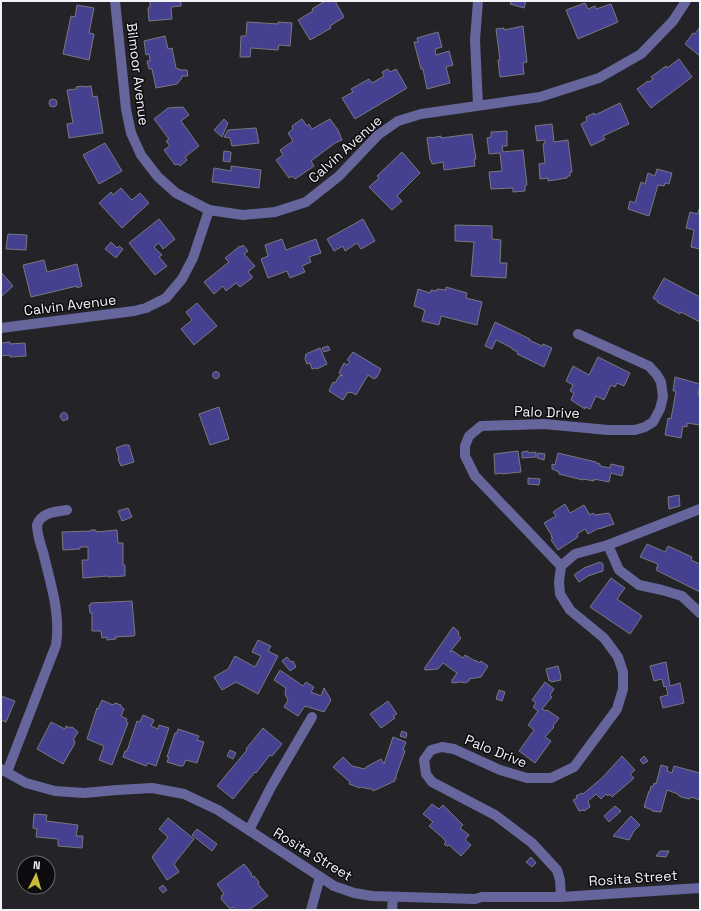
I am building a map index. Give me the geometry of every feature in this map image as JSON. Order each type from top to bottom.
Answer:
[{"type":"street","name":"Bilmoor Avenue","points":[[115,1],[126,109],[131,132],[136,144],[141,155],[158,177],[176,193],[209,210]]},
{"type":"street","points":[[478,1],[475,40],[478,106]]},
{"type":"street","name":"Calvin Avenue","points":[[1,328],[134,311],[146,308],[166,298],[182,278],[193,258],[209,210],[250,215],[275,212],[306,202],[338,176],[378,135],[398,122],[421,114],[540,97],[599,78],[641,54],[673,21],[686,1]]},
{"type":"street","name":"Palo Drive","points":[[561,897],[560,880],[557,870],[532,843],[495,815],[432,782],[426,774],[424,760],[431,750],[442,747],[454,749],[500,770],[527,778],[551,778],[574,767],[618,709],[623,689],[623,672],[618,657],[604,638],[570,610],[560,594],[559,582],[561,566],[475,476],[465,456],[464,446],[469,436],[481,426],[544,424],[608,430],[635,430],[645,427],[652,422],[660,409],[662,397],[661,382],[657,375],[649,366],[578,334]]},
{"type":"street","points":[[561,566],[575,554],[608,545],[700,509]]},
{"type":"street","points":[[4,771],[58,637],[58,624],[54,600],[37,525],[40,517],[67,510]]},
{"type":"street","points":[[608,545],[619,570],[639,585],[682,596],[700,613]]},
{"type":"street","points":[[249,830],[271,787],[312,717]]},
{"type":"street","name":"Rosita Street","points":[[4,771],[26,783],[55,791],[84,793],[152,788],[184,794],[218,810],[334,886],[354,894],[393,897],[475,899],[482,897],[561,897],[700,888]]},
{"type":"street","points":[[311,910],[320,877]]},
{"type":"street","points":[[392,910],[393,897]]},
{"type":"building","points":[[150,1],[181,1],[181,6],[171,7],[172,19],[149,21],[148,8],[150,7]]},
{"type":"building","points":[[325,1],[335,1],[344,17],[330,26],[331,28],[310,40],[298,20],[313,11],[312,9]]},
{"type":"building","points":[[511,1],[526,1],[524,8],[510,4]]},
{"type":"building","points":[[585,3],[588,9],[595,6],[596,9],[611,4],[618,22],[578,39],[566,10]]},
{"type":"building","points":[[77,5],[94,8],[89,33],[94,34],[89,60],[63,54],[71,16],[75,17]]},
{"type":"building","points":[[247,22],[278,24],[278,22],[292,23],[290,46],[279,45],[278,50],[251,48],[250,57],[240,57],[241,36],[246,36]]},
{"type":"building","points":[[523,26],[527,62],[523,63],[524,74],[500,77],[498,60],[500,60],[496,29],[504,28],[504,30]]},
{"type":"building","points":[[700,27],[700,56],[685,44],[693,33],[695,34]]},
{"type":"building","points":[[438,32],[442,47],[435,49],[436,55],[449,51],[453,65],[446,67],[450,83],[427,89],[423,69],[421,69],[414,42],[418,42],[417,38]]},
{"type":"building","points":[[165,36],[168,49],[172,48],[176,68],[187,70],[188,76],[182,76],[177,84],[156,88],[152,69],[149,69],[147,61],[150,61],[149,54],[146,55],[144,41]]},
{"type":"building","points":[[679,59],[692,77],[651,108],[637,89],[653,79],[651,77],[666,66],[667,68]]},
{"type":"building","points":[[388,69],[390,72],[396,69],[407,88],[355,119],[342,98],[353,92],[351,89],[369,79],[372,83],[384,76],[382,72]]},
{"type":"building","points":[[91,86],[93,97],[97,96],[103,133],[69,138],[67,124],[73,123],[67,90],[77,89],[76,87]]},
{"type":"building","points":[[53,99],[56,100],[56,106],[53,107],[50,106],[49,103],[50,100]]},
{"type":"building","points":[[620,103],[629,124],[603,136],[605,139],[591,146],[581,124],[587,121],[586,117],[594,113],[595,115]]},
{"type":"building","points":[[183,107],[189,115],[181,121],[199,146],[185,157],[187,160],[180,166],[178,164],[175,165],[164,150],[170,146],[166,141],[169,139],[154,119],[168,108]]},
{"type":"building","points":[[224,119],[228,123],[222,137],[214,130]]},
{"type":"building","points":[[302,119],[307,126],[309,124],[312,129],[330,119],[338,130],[342,140],[335,143],[311,161],[314,166],[295,179],[292,176],[289,178],[276,160],[283,155],[280,150],[293,141],[288,133],[293,129],[292,126]]},
{"type":"building","points":[[552,124],[554,142],[568,140],[572,172],[570,172],[570,176],[567,176],[567,178],[548,181],[548,178],[540,179],[539,164],[545,163],[543,144],[545,143],[545,140],[537,141],[535,126]]},
{"type":"building","points":[[256,128],[259,143],[232,146],[230,138],[224,137],[228,130]]},
{"type":"building","points":[[507,131],[507,146],[502,146],[503,152],[523,150],[527,185],[525,186],[525,191],[513,192],[513,188],[491,189],[489,172],[502,171],[500,153],[489,154],[487,138],[491,137],[491,132]]},
{"type":"building","points":[[472,134],[476,159],[474,159],[475,166],[444,170],[443,162],[432,164],[430,160],[427,138],[441,136],[441,138]]},
{"type":"building","points":[[105,143],[122,171],[99,184],[83,155]]},
{"type":"building","points":[[224,151],[231,152],[230,162],[223,161]]},
{"type":"building","points":[[402,152],[420,173],[397,196],[402,201],[392,210],[369,187],[379,178],[377,176]]},
{"type":"building","points":[[231,166],[261,170],[259,188],[212,182],[214,168],[231,171]]},
{"type":"building","points":[[657,169],[672,173],[669,184],[665,183],[664,186],[658,185],[649,216],[628,209],[630,201],[635,203],[641,182],[645,184],[648,173],[655,176]]},
{"type":"building","points":[[121,188],[132,200],[140,193],[149,203],[122,228],[99,203],[111,192],[113,195]]},
{"type":"building","points":[[699,209],[700,249],[691,247],[694,230],[686,228],[690,212],[698,214]]},
{"type":"building","points":[[159,219],[175,239],[163,249],[159,243],[154,247],[162,255],[159,257],[167,266],[155,275],[129,243]]},
{"type":"building","points":[[363,219],[375,241],[361,249],[357,243],[345,251],[343,246],[334,251],[327,239]]},
{"type":"building","points":[[455,225],[492,226],[492,239],[501,240],[500,263],[507,263],[506,278],[471,276],[474,242],[455,241]]},
{"type":"building","points":[[8,234],[27,235],[26,250],[6,249]]},
{"type":"building","points":[[282,239],[286,250],[316,239],[321,253],[309,257],[311,262],[302,266],[305,272],[290,278],[287,271],[268,278],[261,259],[268,256],[265,245]]},
{"type":"building","points":[[111,242],[117,248],[119,246],[123,249],[116,258],[105,249]]},
{"type":"building","points":[[243,245],[248,251],[244,254],[255,266],[248,272],[252,278],[240,287],[236,283],[226,291],[223,286],[214,294],[204,282],[229,262],[225,258]]},
{"type":"building","points":[[44,260],[47,272],[77,264],[82,286],[31,297],[23,265]]},
{"type":"building","points":[[1,272],[13,286],[1,297]]},
{"type":"building","points":[[664,278],[700,297],[700,322],[681,312],[680,314],[657,302],[658,301],[653,298]]},
{"type":"building","points":[[446,287],[467,293],[466,298],[482,302],[477,325],[441,316],[439,325],[422,321],[425,310],[414,306],[418,289],[430,293],[431,290],[446,290]]},
{"type":"building","points":[[197,303],[217,326],[194,345],[181,329],[192,320],[186,312]]},
{"type":"building","points":[[495,322],[542,346],[543,344],[552,348],[544,367],[517,354],[518,352],[512,348],[496,340],[492,349],[485,346]]},
{"type":"building","points":[[10,342],[10,344],[25,343],[26,356],[1,356],[1,343]]},
{"type":"building","points":[[328,346],[330,350],[324,352],[322,348]]},
{"type":"building","points":[[320,348],[327,364],[317,369],[312,369],[310,363],[307,364],[305,359],[306,354]]},
{"type":"building","points":[[353,352],[381,369],[377,377],[374,379],[368,375],[356,395],[348,392],[343,400],[329,391],[333,382],[335,383],[340,375],[343,376],[339,373],[344,363],[347,365],[350,362],[347,360]]},
{"type":"building","points":[[598,357],[630,373],[624,386],[617,383],[615,387],[611,385],[604,400],[596,396],[590,409],[585,407],[585,409],[571,400],[574,393],[570,391],[573,385],[566,381],[573,366],[589,375]]},
{"type":"building","points":[[216,371],[219,372],[219,378],[216,379],[213,378],[212,375],[213,372]]},
{"type":"building","points":[[675,377],[700,384],[698,395],[700,395],[700,425],[687,423],[687,427],[683,426],[681,438],[665,435],[668,418],[671,419],[676,391],[673,391]]},
{"type":"building","points":[[219,407],[229,439],[210,445],[199,414]]},
{"type":"building","points":[[64,412],[67,414],[68,419],[63,421],[60,417]]},
{"type":"building","points":[[129,445],[134,462],[121,466],[116,448]]},
{"type":"building","points":[[518,451],[521,472],[495,474],[494,454]]},
{"type":"building","points":[[528,451],[528,453],[536,452],[536,457],[522,458],[522,452]]},
{"type":"building","points":[[538,453],[545,454],[544,460],[537,458]]},
{"type":"building","points":[[558,453],[596,462],[600,464],[600,466],[610,468],[611,464],[624,467],[622,476],[611,473],[609,482],[594,479],[594,481],[583,480],[559,474],[559,472],[552,469],[552,464],[555,465]]},
{"type":"building","points":[[528,478],[540,479],[539,485],[528,484]]},
{"type":"building","points":[[679,495],[680,506],[669,509],[668,497]]},
{"type":"building","points":[[565,504],[570,513],[584,505],[590,515],[593,513],[595,515],[609,513],[614,524],[599,528],[588,534],[585,529],[577,534],[578,537],[558,550],[551,540],[553,538],[551,537],[552,536],[544,523],[556,516],[553,512]]},
{"type":"building","points":[[128,508],[132,517],[122,521],[118,511]]},
{"type":"building","points":[[96,530],[96,532],[117,530],[118,543],[123,543],[123,565],[125,565],[125,576],[83,578],[82,560],[88,560],[88,547],[63,550],[62,532]]},
{"type":"building","points":[[647,544],[665,552],[668,546],[692,557],[691,560],[700,564],[700,592],[656,570],[658,564],[640,557]]},
{"type":"building","points":[[600,562],[603,564],[603,571],[588,576],[579,582],[574,575],[584,568]]},
{"type":"building","points":[[611,578],[625,588],[617,599],[642,616],[630,634],[590,607]]},
{"type":"building","points":[[132,601],[134,636],[115,637],[116,639],[107,640],[107,637],[102,638],[101,631],[92,631],[92,613],[90,613],[89,605],[91,605],[91,603]]},
{"type":"building","points":[[453,627],[458,631],[458,635],[461,638],[450,652],[453,651],[463,658],[465,655],[480,663],[481,661],[488,666],[481,677],[469,679],[469,681],[465,683],[452,683],[452,680],[457,673],[443,663],[438,669],[424,669]]},
{"type":"building","points":[[258,640],[271,646],[268,651],[278,656],[258,694],[236,682],[222,690],[214,677],[228,669],[235,656],[255,667],[261,656],[252,652]]},
{"type":"building","points":[[287,657],[291,662],[293,661],[296,667],[290,671],[282,661]]},
{"type":"building","points":[[666,662],[670,686],[680,683],[684,703],[663,708],[660,697],[668,695],[666,686],[664,687],[662,679],[654,681],[650,666]]},
{"type":"building","points":[[558,666],[561,680],[549,681],[546,669]]},
{"type":"building","points":[[280,670],[303,686],[306,682],[314,687],[311,692],[321,696],[324,688],[331,700],[324,712],[305,706],[298,716],[284,707],[288,700],[285,694],[286,688],[274,680]]},
{"type":"building","points":[[545,682],[554,689],[550,695],[552,697],[542,709],[547,710],[559,718],[553,726],[554,727],[545,737],[551,741],[535,763],[519,751],[534,730],[528,725],[538,711],[533,707],[536,703],[532,700]]},
{"type":"building","points":[[499,690],[505,692],[502,701],[496,699]]},
{"type":"building","points":[[1,696],[15,701],[6,722],[1,720]]},
{"type":"building","points":[[102,700],[113,705],[115,703],[121,705],[124,709],[121,716],[127,719],[126,722],[128,723],[112,765],[99,760],[104,746],[87,739],[97,708],[98,709]]},
{"type":"building","points":[[388,701],[397,714],[393,716],[395,718],[381,728],[370,714]]},
{"type":"building","points":[[143,715],[154,720],[151,726],[158,729],[159,725],[169,728],[156,766],[148,763],[146,766],[123,757],[125,751],[127,751],[137,721],[140,722]]},
{"type":"building","points":[[51,722],[65,729],[66,726],[70,728],[72,727],[78,732],[73,740],[75,741],[74,745],[63,764],[37,749]]},
{"type":"building","points":[[263,728],[282,744],[272,756],[270,755],[233,799],[217,786]]},
{"type":"building","points":[[178,729],[199,736],[197,740],[204,742],[197,763],[186,760],[183,766],[180,766],[167,762],[169,757],[167,757],[175,733],[177,733]]},
{"type":"building","points":[[402,731],[407,733],[406,738],[400,736]]},
{"type":"building","points":[[393,737],[406,742],[403,750],[405,751],[396,779],[394,779],[395,781],[373,791],[371,788],[360,788],[349,784],[350,782],[333,767],[343,757],[352,766],[365,769],[381,759],[384,764]]},
{"type":"building","points":[[230,750],[236,753],[233,759],[227,756]]},
{"type":"building","points":[[622,756],[635,770],[630,774],[634,778],[612,797],[609,794],[608,796],[606,794],[601,799],[596,794],[588,801],[590,807],[584,811],[579,811],[573,800],[577,798],[576,796],[582,793],[583,794],[602,778]]},
{"type":"building","points":[[644,756],[648,761],[643,764],[640,760]]},
{"type":"building","points":[[661,765],[668,767],[667,771],[672,773],[674,766],[700,773],[700,800],[691,797],[690,799],[681,797],[678,794],[667,790],[661,812],[652,811],[644,807],[651,786],[653,787],[654,783],[656,784]]},
{"type":"building","points":[[432,804],[439,809],[443,805],[463,825],[460,828],[469,835],[465,840],[471,845],[461,856],[449,845],[447,846],[444,844],[446,842],[443,838],[429,826],[433,822],[423,814]]},
{"type":"building","points":[[615,806],[621,811],[609,822],[604,816]]},
{"type":"building","points":[[34,814],[47,815],[46,821],[78,825],[76,836],[83,836],[82,848],[58,846],[58,839],[36,837],[37,829],[33,828]]},
{"type":"building","points":[[631,816],[640,825],[634,831],[629,840],[613,836]]},
{"type":"building","points":[[168,818],[194,839],[174,864],[179,872],[167,880],[152,857],[168,837],[159,829]]},
{"type":"building","points":[[197,829],[217,844],[212,851],[192,835]]},
{"type":"building","points":[[660,851],[669,851],[666,857],[656,856]]},
{"type":"building","points":[[531,857],[536,863],[532,867],[526,862]]},
{"type":"building","points":[[244,864],[252,874],[252,877],[254,876],[259,882],[258,884],[268,896],[249,910],[235,910],[233,907],[230,909],[221,899],[221,896],[224,894],[217,884]]},
{"type":"building","points":[[163,885],[167,890],[163,893],[159,888]]}]
